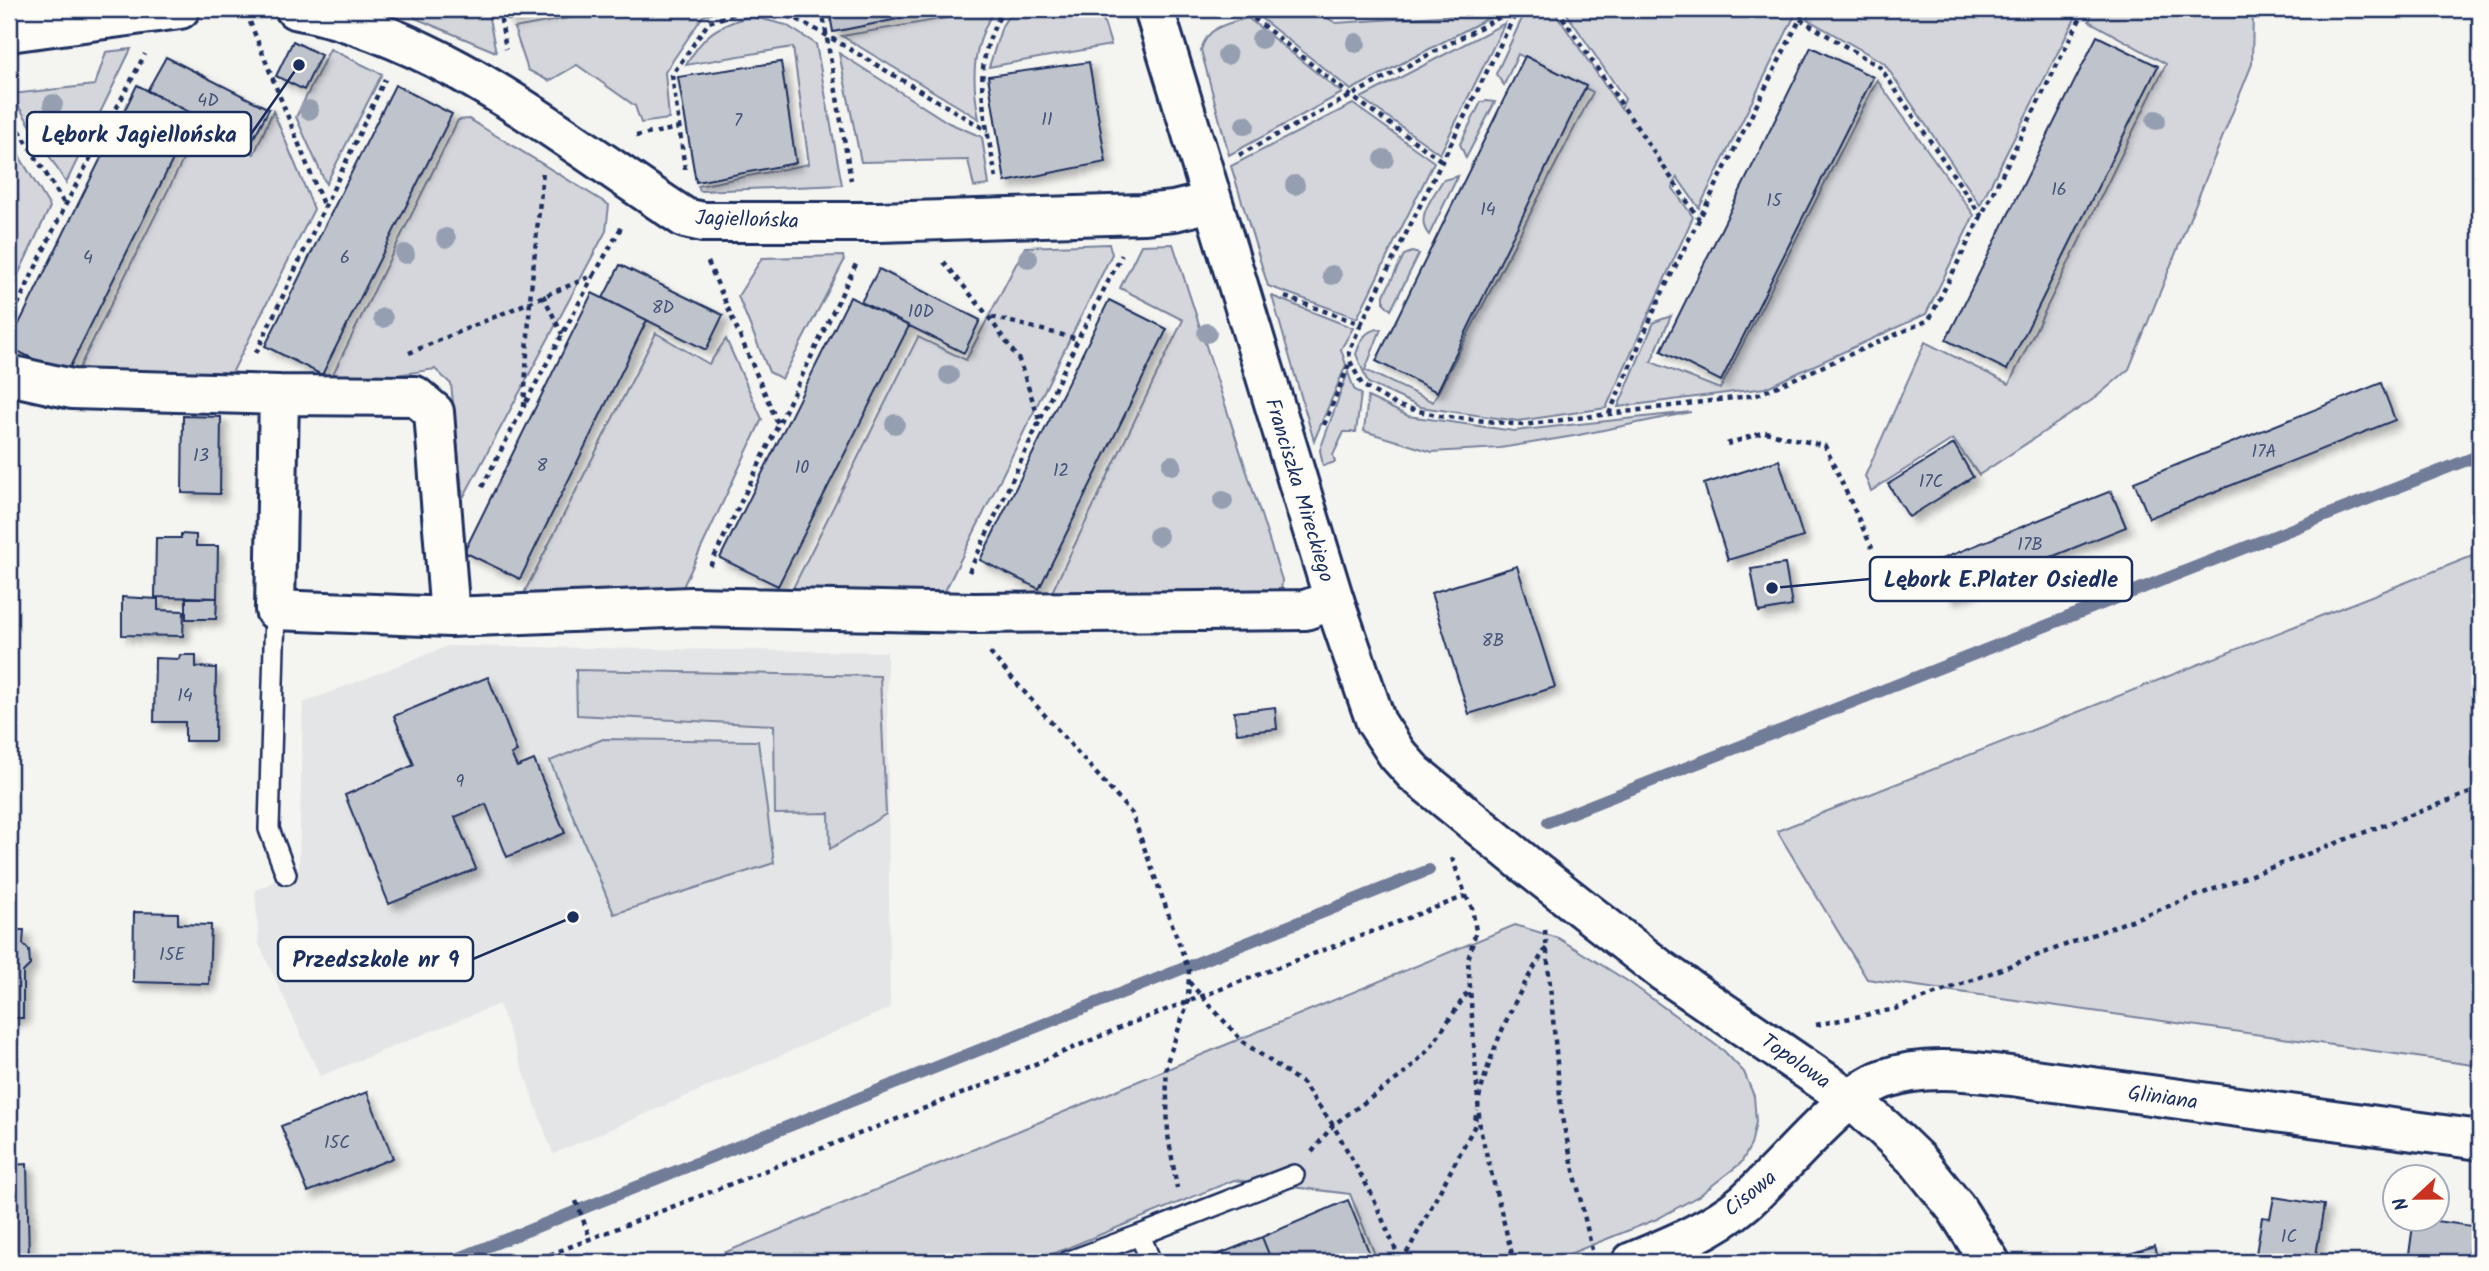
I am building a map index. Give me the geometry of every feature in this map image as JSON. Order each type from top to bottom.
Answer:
[{"type":"street","points":[[9,32],[180,9]]},
{"type":"street","name":"Jagiellońska","points":[[295,9],[412,47],[507,98],[685,218],[703,222],[878,222],[1143,214],[1174,211],[1211,202]]},
{"type":"street","name":"Franciszka Mireckiego","points":[[1163,11],[1211,202],[1334,600],[1376,722],[1397,754],[1414,773],[1555,907]]},
{"type":"street","points":[[9,376],[72,389],[415,396],[434,412],[450,617]]},
{"type":"street","points":[[279,395],[275,610],[450,617],[690,607],[962,613],[1305,610],[1334,600]]},
{"type":"street","name":"Topolowa","points":[[1555,907],[1661,970],[1850,1099],[1918,1161],[1956,1208],[1990,1262]]},
{"type":"street","name":"Gliniana","points":[[1850,1099],[1885,1078],[1933,1070],[1958,1070],[2480,1140]]},
{"type":"street","name":"Cisowa","points":[[1632,1262],[1699,1231],[1742,1205],[1850,1099]]},
{"type":"lane","points":[[275,610],[269,829],[286,874]]},
{"type":"lane","points":[[1067,1262],[1294,1175]]},
{"type":"lane","points":[[1140,1236],[1151,1262]]},
{"type":"path","points":[[499,9],[507,55]]},
{"type":"path","points":[[768,12],[774,9]]},
{"type":"path","points":[[822,9],[852,186]]},
{"type":"path","points":[[997,183],[980,90],[983,54],[1004,9]]},
{"type":"path","points":[[1238,156],[1516,9]]},
{"type":"path","points":[[1516,9],[1349,352],[1350,361],[1362,385],[1398,406],[1440,416],[1523,425],[1757,395],[1929,320],[2085,9]]},
{"type":"path","points":[[1557,9],[1699,219]]},
{"type":"path","points":[[1609,414],[1661,295],[1805,9]]},
{"type":"path","points":[[687,180],[672,75],[695,38],[709,22],[723,15],[744,11],[768,12],[795,18],[988,131]]},
{"type":"path","points":[[1246,12],[1351,96],[1442,161]]},
{"type":"path","points":[[1800,19],[1880,67],[1982,217]]},
{"type":"path","points":[[250,22],[325,208]]},
{"type":"path","points":[[9,323],[65,206],[150,43]]},
{"type":"path","points":[[237,393],[386,77]]},
{"type":"path","points":[[9,113],[65,206]]},
{"type":"path","points":[[625,138],[679,128]]},
{"type":"path","points":[[524,406],[530,300],[544,163]]},
{"type":"path","points":[[479,493],[625,221]]},
{"type":"path","points":[[1126,247],[1040,420],[962,613],[990,655],[1132,814],[1189,971],[1188,1002],[1166,1065],[1168,1135],[1185,1218]]},
{"type":"path","points":[[934,251],[988,316],[1019,360],[1040,420]]},
{"type":"path","points":[[690,607],[860,254]]},
{"type":"path","points":[[706,257],[778,425]]},
{"type":"path","points":[[404,356],[530,300],[594,275]]},
{"type":"path","points":[[1275,294],[1361,324]]},
{"type":"path","points":[[543,295],[562,335]]},
{"type":"path","points":[[988,316],[1078,339]]},
{"type":"path","points":[[1321,433],[1350,361]]},
{"type":"path","points":[[1727,444],[1765,432],[1825,446],[1872,548]]},
{"type":"path","points":[[1781,1050],[1798,1028],[1895,1009],[2480,789]]},
{"type":"path","points":[[1447,845],[1472,908],[1476,931],[1468,960],[1480,1129],[1514,1262]]},
{"type":"path","points":[[530,1262],[1188,1002],[1466,896]]},
{"type":"path","points":[[1555,907],[1547,947],[1562,1118],[1592,1251]]},
{"type":"path","points":[[1401,1262],[1474,1127],[1486,1072],[1518,996],[1547,947]]},
{"type":"path","points":[[1189,982],[1243,1042],[1302,1083],[1333,1125],[1371,1193],[1401,1262]]},
{"type":"path","points":[[1294,1175],[1333,1125],[1404,1074],[1430,1048],[1470,989]]},
{"type":"path","points":[[576,1201],[590,1238]]},
{"type":"shaded area","points":[[411,9],[487,9],[496,52],[415,18]]},
{"type":"shaded area","points":[[617,9],[723,9],[703,16],[665,72],[669,119],[641,123],[635,106],[577,65],[549,81],[528,70],[514,28]]},
{"type":"shaded area","points":[[952,9],[995,9],[982,35],[975,62],[979,119],[842,36],[953,17]]},
{"type":"shaded area","points":[[1013,9],[1100,9],[1111,45],[989,67],[1002,26]]},
{"type":"shaded area","points":[[1279,9],[1312,9],[1336,23],[1500,12],[1351,90],[1257,15]]},
{"type":"shaded area","points":[[1798,9],[1699,208],[1677,177],[1673,188],[1693,217],[1606,408],[1518,421],[1420,407],[1368,383],[1356,354],[1367,333],[1381,329],[1365,370],[1433,402],[1593,92],[1518,54],[1504,85],[1496,74],[1525,12],[1554,11],[1621,109],[1625,99],[1565,11]]},
{"type":"shaded area","points":[[1811,9],[2080,9],[1980,205],[1884,63],[1807,19]]},
{"type":"shaded area","points":[[2094,9],[2253,10],[2252,64],[2129,369],[2095,398],[1979,475],[1953,439],[1871,491],[1865,476],[1925,342],[2009,384],[2166,64],[2089,21]]},
{"type":"shaded area","points":[[750,16],[786,25],[816,44],[842,185],[700,191],[698,186],[809,164],[793,47],[686,65],[705,38],[719,28]]},
{"type":"shaded area","points":[[1248,18],[1342,93],[1229,155],[1201,50],[1213,31],[1225,24]]},
{"type":"shaded area","points":[[1505,23],[1440,154],[1361,98]]},
{"type":"shaded area","points":[[131,49],[66,183],[11,94],[95,85],[106,52]]},
{"type":"shaded area","points":[[330,49],[382,74],[326,184],[296,117]]},
{"type":"shaded area","points":[[839,53],[949,123],[982,137],[989,185],[974,187],[968,160],[861,162]]},
{"type":"shaded area","points":[[1877,80],[1974,215],[1926,314],[1765,388],[1618,407],[1654,322],[1671,316],[1651,362],[1720,389]]},
{"type":"shaded area","points":[[1481,102],[1495,102],[1466,158],[1460,144]]},
{"type":"shaded area","points":[[1353,104],[1434,162],[1357,318],[1268,286],[1231,166]]},
{"type":"shaded area","points":[[273,111],[314,209],[230,377],[76,374],[199,128],[254,154]]},
{"type":"shaded area","points":[[469,119],[609,205],[606,231],[463,498],[451,384],[435,369],[357,381],[333,374],[458,120]]},
{"type":"shaded area","points":[[9,139],[50,207],[9,294]]},
{"type":"shaded area","points":[[1458,176],[1429,235],[1423,222],[1430,200],[1443,180]]},
{"type":"shaded area","points":[[1109,244],[1112,254],[945,591],[791,592],[918,337],[966,360],[1025,247]]},
{"type":"shaded area","points":[[1173,244],[1282,580],[1281,593],[1164,591],[1050,596],[1183,320],[1120,288],[1141,245]]},
{"type":"shaded area","points":[[1412,252],[1419,254],[1391,310],[1384,303],[1384,295],[1404,255]]},
{"type":"shaded area","points":[[843,256],[844,261],[782,379],[769,372],[738,296],[762,258]]},
{"type":"shaded area","points":[[1272,296],[1353,328],[1341,349],[1346,365],[1314,441]]},
{"type":"shaded area","points":[[656,333],[709,364],[726,339],[762,419],[682,589],[524,593]]},
{"type":"shaded area","points":[[1348,372],[1354,389],[1361,394],[1356,432],[1344,432],[1333,455],[1335,462],[1323,466],[1320,450]]},
{"type":"shaded area","points":[[1368,397],[1408,416],[1514,431],[1691,412],[1500,448],[1432,452],[1364,431]]},
{"type":"shaded area","points":[[2480,553],[2480,1066],[1867,979],[1777,831]]},
{"type":"shaded area","points":[[448,646],[887,652],[890,1008],[553,1154],[499,1004],[320,1076],[259,944],[255,891],[299,868],[303,703]]},
{"type":"shaded area","points":[[576,670],[880,676],[886,814],[830,849],[829,813],[775,814],[774,725],[577,715]]},
{"type":"shaded area","points":[[603,739],[758,741],[774,863],[614,914],[550,761]]},
{"type":"shaded area","points":[[1515,925],[1558,938],[1629,982],[1724,1051],[1744,1072],[1754,1096],[1756,1122],[1751,1145],[1741,1163],[1700,1195],[1657,1219],[1549,1262],[1378,1262],[1350,1194],[1234,1180],[1033,1262],[702,1262]]},
{"type":"building","points":[[506,9],[557,9],[508,20]]},
{"type":"building","points":[[829,9],[932,9],[933,12],[833,32]]},
{"type":"building","points":[[2097,36],[2158,66],[2007,370],[1946,340]]},
{"type":"building","points":[[293,41],[321,55],[304,90],[276,76]]},
{"type":"building","points":[[1811,47],[1873,77],[1721,381],[1661,351]]},
{"type":"building","points":[[1525,56],[1586,86],[1437,392],[1376,361]]},
{"type":"building","points":[[166,57],[269,109],[251,143],[147,91]]},
{"type":"building","points":[[781,62],[796,163],[696,182],[678,77]]},
{"type":"building","points":[[1089,62],[1106,162],[1005,182],[988,76]]},
{"type":"building","points":[[137,85],[195,115],[66,375],[9,347],[9,344]]},
{"type":"building","points":[[395,85],[452,114],[322,375],[265,346]]},
{"type":"building","points":[[620,265],[723,315],[706,350],[603,298]]},
{"type":"building","points":[[879,269],[980,320],[964,353],[861,302]]},
{"type":"building","points":[[592,293],[647,320],[520,579],[464,552]]},
{"type":"building","points":[[850,297],[909,326],[778,586],[720,558]]},
{"type":"building","points":[[1109,300],[1167,329],[1039,589],[980,560]]},
{"type":"building","points":[[2381,383],[2395,420],[2149,518],[2134,482]]},
{"type":"building","points":[[183,416],[221,417],[220,494],[182,493]]},
{"type":"building","points":[[1954,444],[1973,477],[1909,517],[1888,484]]},
{"type":"building","points":[[1779,460],[1803,537],[1728,560],[1704,484]]},
{"type":"building","points":[[2111,491],[2126,527],[1949,598],[1934,562]]},
{"type":"building","points":[[181,534],[196,535],[196,546],[218,546],[217,598],[155,597],[156,538],[181,538]]},
{"type":"building","points":[[1785,564],[1792,606],[1759,612],[1751,569]]},
{"type":"building","points":[[1517,566],[1555,687],[1469,714],[1431,593]]},
{"type":"building","points":[[122,597],[158,599],[158,610],[184,611],[183,636],[122,635]]},
{"type":"building","points":[[186,597],[217,598],[216,619],[186,619]]},
{"type":"building","points":[[180,655],[196,655],[196,667],[216,668],[215,741],[185,741],[185,722],[154,722],[155,658],[179,659]]},
{"type":"building","points":[[488,677],[517,752],[511,754],[517,767],[534,760],[565,833],[507,857],[486,804],[455,817],[476,869],[389,904],[345,795],[414,765],[394,716]]},
{"type":"building","points":[[1275,707],[1277,729],[1237,733],[1234,712]]},
{"type":"building","points":[[134,912],[178,913],[178,924],[211,925],[209,984],[133,982]]},
{"type":"building","points":[[9,930],[24,930],[23,944],[29,950],[30,965],[23,972],[23,1018],[15,1018],[11,1023]]},
{"type":"building","points":[[367,1092],[393,1158],[308,1192],[281,1126]]},
{"type":"building","points":[[27,1164],[29,1262],[9,1262],[9,1165]]},
{"type":"building","points":[[2274,1197],[2324,1205],[2315,1262],[2277,1262],[2277,1257],[2256,1254],[2262,1217],[2270,1218]]},
{"type":"building","points":[[1348,1200],[1373,1262],[1272,1262],[1262,1237]]},
{"type":"building","points":[[2450,1223],[2472,1226],[2467,1262],[2408,1262],[2412,1232],[2450,1232]]},
{"type":"building","points":[[1262,1237],[1272,1262],[1211,1262],[1209,1258]]},
{"type":"building","points":[[2154,1246],[2159,1262],[2105,1262]]},
{"type":"waterway","points":[[1548,822],[2480,455]]},
{"type":"waterway","points":[[449,1262],[1429,870]]},
{"type":"place","name":"Lębork Jagiellońska","points":[[299,65]]},
{"type":"place","name":"Lębork E.Plater Osiedle","points":[[1772,588]]},
{"type":"place","name":"Przedszkole nr 9","points":[[573,917]]}]
